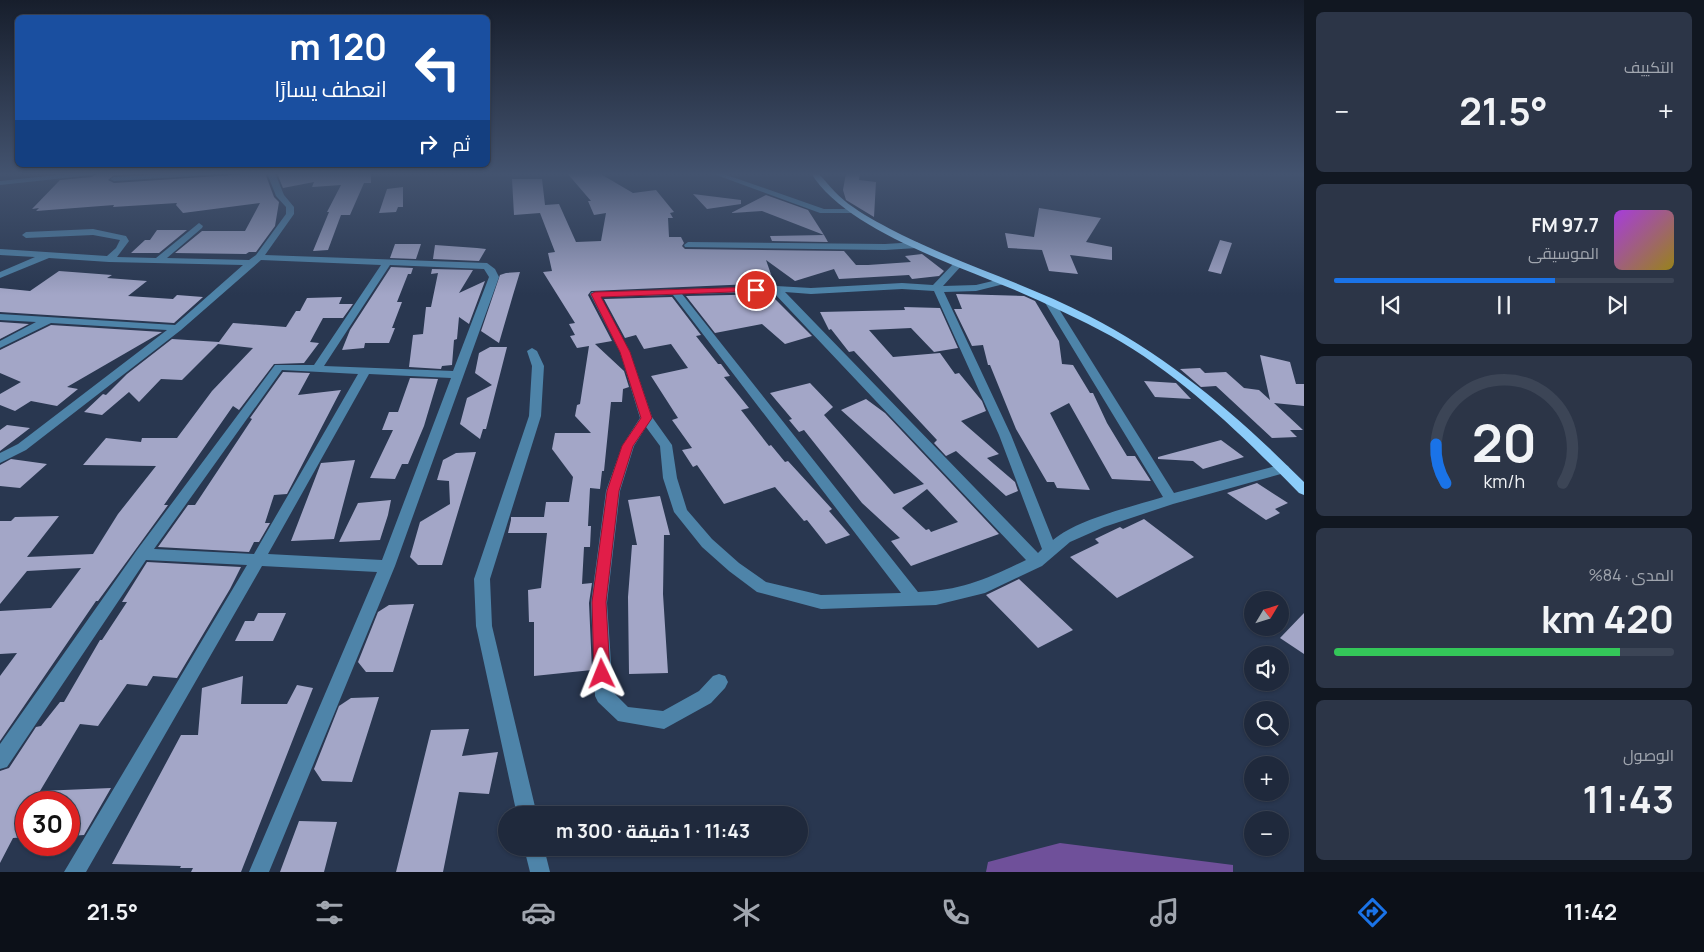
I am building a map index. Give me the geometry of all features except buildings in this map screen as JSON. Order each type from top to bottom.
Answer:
[{"type":"main road","points":[[857,214],[958,264],[1049,301],[1095,323],[1138,347],[1174,371],[1304,490]]},
{"type":"street","points":[[0,459],[22,447],[177,328],[229,281],[256,260],[290,214]]},
{"type":"street","points":[[159,260],[199,226]]},
{"type":"street","points":[[26,235],[93,232],[123,238],[124,241],[119,250],[109,259]]},
{"type":"street","points":[[688,245],[885,247],[917,245]]},
{"type":"street","points":[[0,252],[109,259],[387,262],[487,266],[492,271],[494,276],[387,566],[259,872]]},
{"type":"street","points":[[0,275],[50,254]]},
{"type":"street","points":[[316,370],[387,262]]},
{"type":"street","points":[[937,287],[958,264]]},
{"type":"street","points":[[1001,282],[956,290],[937,287],[902,286],[811,290],[776,289],[595,294],[625,352],[646,418],[666,445],[670,478],[681,512],[707,543],[734,568],[762,587],[821,602],[936,598],[985,587],[1037,562],[1064,538],[1099,522],[1171,498],[1216,488],[1283,469]]},
{"type":"street","points":[[937,287],[1005,435],[1050,551]]},
{"type":"street","points":[[776,289],[1037,562]]},
{"type":"street","points":[[676,293],[914,598]]},
{"type":"street","points":[[1049,301],[1171,498]]},
{"type":"street","points":[[0,318],[177,328]]},
{"type":"street","points":[[0,345],[47,320]]},
{"type":"street","points":[[525,806],[484,626],[482,580],[535,416],[538,366],[532,351]]},
{"type":"street","points":[[0,760],[142,554],[279,367],[456,375]]},
{"type":"street","points":[[74,872],[257,561],[365,371]]},
{"type":"street","points":[[646,418],[628,446],[613,491],[599,602],[604,696],[624,715],[664,720],[705,697],[719,682]]},
{"type":"street","points":[[142,554],[387,566]]},
{"type":"street","points":[[536,856],[540,872]]},
{"type":"shaded area","points":[[1060,843],[1233,865],[1233,872],[986,872],[988,862]]},
{"type":"route","points":[[602,674],[599,602],[613,491],[628,446],[646,418],[625,352],[595,294],[756,290]]}]
